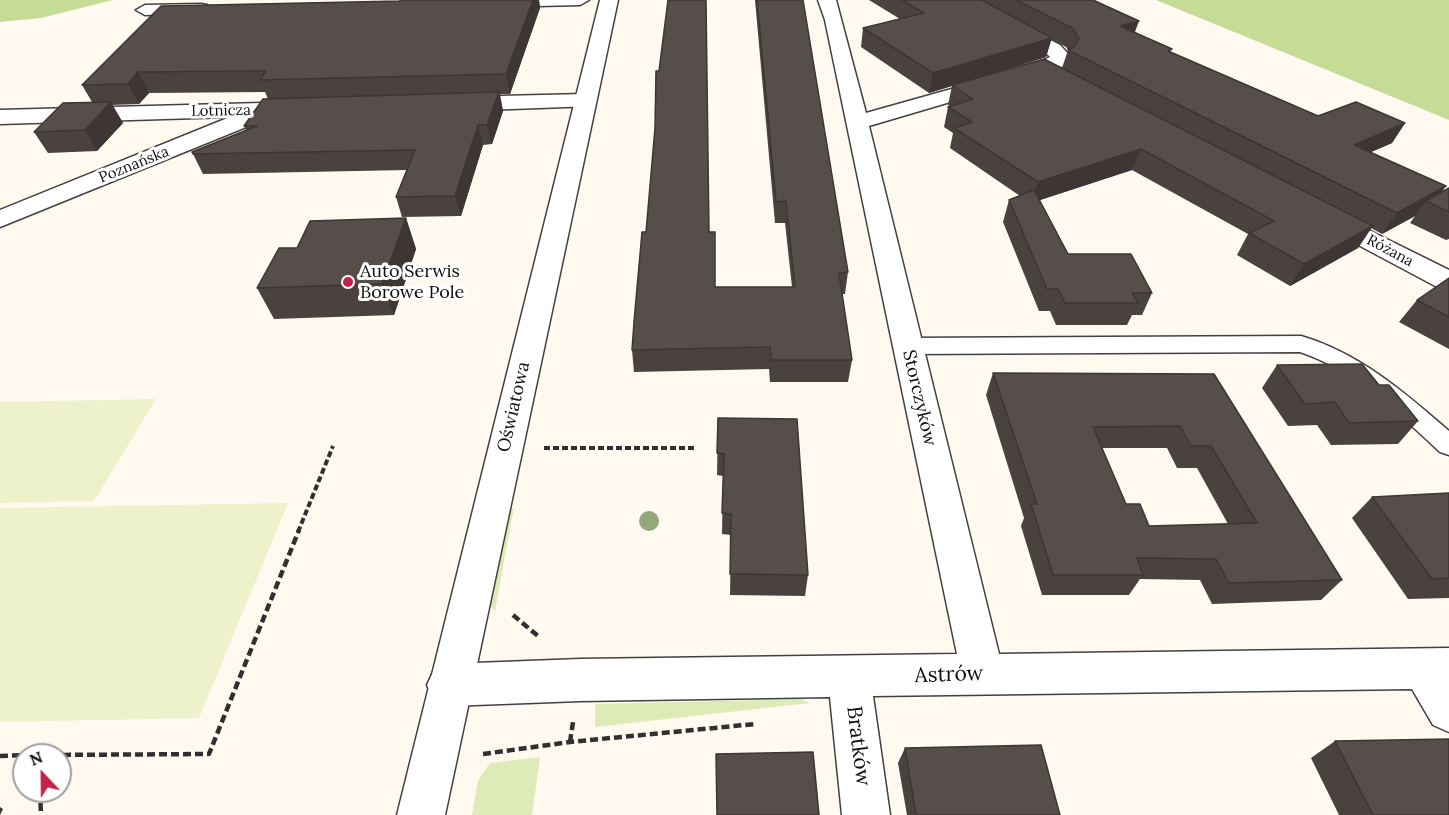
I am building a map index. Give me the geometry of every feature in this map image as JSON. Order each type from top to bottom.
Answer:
[{"type":"street","points":[[474,3],[580,0]]},
{"type":"street","name":"Oświatowa","points":[[421,815],[449,685],[609,0]]},
{"type":"street","name":"Storczyków","points":[[827,0],[858,122],[982,673]]},
{"type":"street","points":[[858,122],[1041,69],[1059,61],[1058,53],[958,0]]},
{"type":"street","points":[[145,10],[215,9]]},
{"type":"street","points":[[1041,69],[1094,96]]},
{"type":"street","points":[[432,105],[585,101]]},
{"type":"street","name":"Lotnicza","points":[[0,117],[326,108]]},
{"type":"street","name":"Poznańska","points":[[0,219],[267,110]]},
{"type":"street","name":"Różana","points":[[1303,206],[1449,282]]},
{"type":"street","points":[[1436,668],[1449,710]]},
{"type":"street","name":"Astrów","points":[[449,685],[580,680],[849,678],[982,673],[1436,668]]},
{"type":"street","name":"Bratków","points":[[849,678],[866,815]]},
{"type":"lane","points":[[907,346],[1301,344],[1335,356],[1416,415],[1449,445]]},
{"type":"path","points":[[72,755],[209,754],[333,446]]},
{"type":"path","points":[[544,448],[697,448]]},
{"type":"green space","points":[[0,0],[113,0],[41,18],[0,22]]},
{"type":"green space","points":[[1156,0],[1449,0],[1449,120]]},
{"type":"green space","points":[[156,399],[94,501],[0,503],[0,402]]},
{"type":"green space","points":[[288,503],[199,718],[0,722],[0,508]]},
{"type":"green space","points":[[514,507],[495,611],[490,605],[509,511]]},
{"type":"green space","points":[[801,699],[810,703],[595,727],[595,704]]},
{"type":"green space","points":[[540,757],[532,815],[472,815],[478,780],[490,763]]},
{"type":"building","points":[[400,0],[533,0],[506,74],[260,80],[266,71],[138,72],[128,84],[82,85],[161,6]]},
{"type":"building","points":[[668,0],[706,0],[709,232],[715,232],[715,287],[795,287],[786,201],[776,202],[757,0],[803,0],[848,272],[839,273],[852,360],[771,360],[770,347],[632,350],[642,232],[646,232],[655,128],[656,71],[659,71]]},
{"type":"building","points":[[902,0],[982,0],[1052,38],[933,73],[863,28],[924,13]]},
{"type":"building","points":[[1016,0],[1093,0],[1139,21],[1120,26],[1172,49],[1168,51],[1318,116],[1356,102],[1405,123],[1354,145],[1446,186],[1397,213],[1068,50],[1074,47],[1079,38],[1072,28]]},
{"type":"building","points":[[1044,59],[1373,226],[1304,264],[1249,233],[1274,221],[1141,149],[1038,182],[954,128],[972,122],[948,107],[973,99],[952,85]]},
{"type":"building","points":[[499,92],[487,125],[478,125],[455,196],[396,197],[415,150],[193,154],[192,152],[257,126],[244,126],[263,99]]},
{"type":"building","points":[[111,102],[85,130],[34,132],[63,103]]},
{"type":"building","points":[[1449,188],[1449,212],[1426,201]]},
{"type":"building","points":[[1034,190],[1068,254],[1131,254],[1152,293],[1132,293],[1138,303],[1065,303],[1058,289],[1047,289],[1009,200]]},
{"type":"building","points":[[406,218],[382,284],[257,288],[279,248],[297,248],[310,221]]},
{"type":"building","points":[[1449,278],[1449,317],[1417,300]]},
{"type":"building","points":[[1362,364],[1379,385],[1389,385],[1418,421],[1349,423],[1335,402],[1305,404],[1277,365]]},
{"type":"building","points":[[993,373],[1214,374],[1342,580],[1229,583],[1216,559],[1137,558],[1143,575],[1053,575],[1031,504],[1037,504]],"holes":[[[1180,426],[1191,446],[1211,446],[1257,523],[1149,526],[1140,504],[1126,504],[1093,427]]]},
{"type":"building","points":[[718,418],[797,419],[808,575],[730,574],[731,514],[722,513],[724,454],[717,453]]},
{"type":"building","points":[[1449,493],[1449,578],[1432,579],[1372,497]]},
{"type":"building","points":[[1449,739],[1449,815],[1373,815],[1335,741]]},
{"type":"building","points":[[1041,745],[1060,815],[916,815],[905,748]]},
{"type":"building","points":[[813,752],[819,815],[717,815],[716,754]]},
{"type":"place","name":"Auto Serwis Borowe Pole","points":[[348,282]]}]
